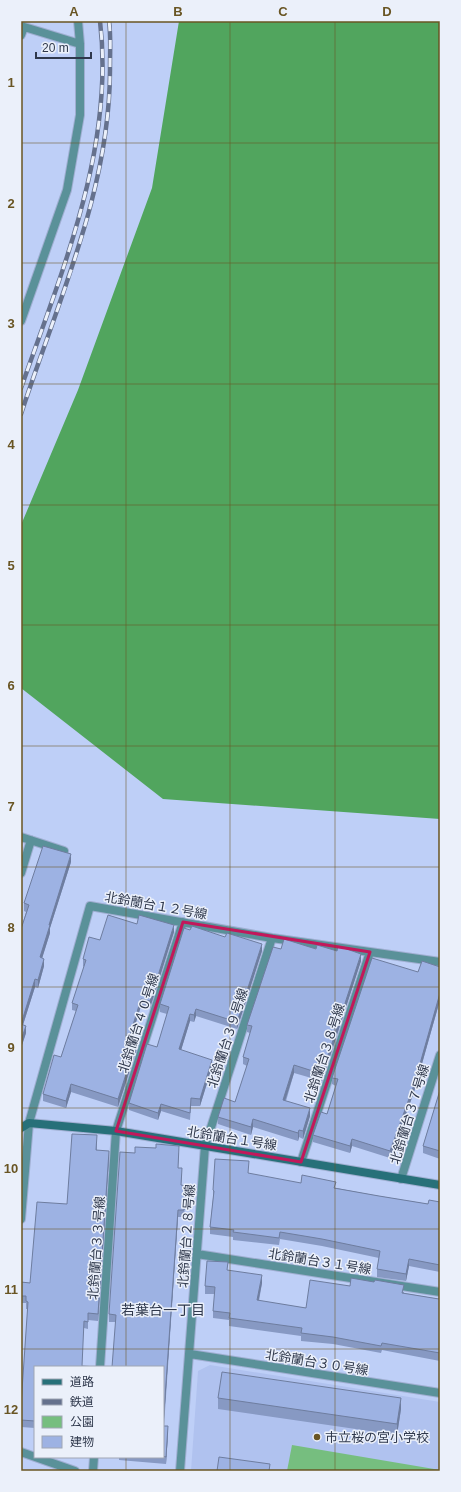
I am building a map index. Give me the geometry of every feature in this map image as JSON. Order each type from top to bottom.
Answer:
[{"type":"street","points":[[22,316],[67,190],[80,115],[80,44],[78,21]]},
{"type":"street","points":[[22,30],[80,44]]},
{"type":"street","points":[[21,837],[64,851]]},
{"type":"street","points":[[21,873],[31,840]]},
{"type":"street","name":"北鈴蘭台１２号線","points":[[29,1123],[90,906],[272,938],[440,962]]},
{"type":"street","name":"北鈴蘭台４０号線","points":[[116,1131],[182,922]]},
{"type":"street","name":"北鈴蘭台３９号線","points":[[205,1146],[272,938]]},
{"type":"street","name":"北鈴蘭台３８号線","points":[[301,1162],[370,952]]},
{"type":"street","name":"北鈴蘭台３７号線","points":[[401,1179],[440,1055]]},
{"type":"street","points":[[21,1128],[29,1123]]},
{"type":"street","points":[[21,1219],[29,1123]]},
{"type":"street","name":"北鈴蘭台１号線","points":[[29,1123],[116,1131],[440,1185]]},
{"type":"street","name":"北鈴蘭台３３号線","points":[[100,1366],[116,1131]]},
{"type":"street","name":"北鈴蘭台２８号線","points":[[180,1471],[205,1146]]},
{"type":"street","name":"北鈴蘭台３１号線","points":[[197,1254],[440,1292]]},
{"type":"street","name":"北鈴蘭台３０号線","points":[[190,1354],[440,1393]]},
{"type":"street","points":[[21,1452],[34,1457]]},
{"type":"street","points":[[38,1458],[74,1471]]},
{"type":"street","points":[[93,1471],[94,1458]]},
{"type":"highlighted area","points":[[183,922],[370,952],[301,1162],[116,1131]]},
{"type":"shaded area","name":"市立桜の宮小学校","points":[[210,1365],[440,1402],[440,1471],[191,1471],[198,1371]]},
{"type":"green space","points":[[179,21],[440,21],[440,819],[163,799],[21,688],[21,525],[78,390],[152,188]]},
{"type":"green space","points":[[292,1445],[440,1470],[440,1471],[287,1471]]},
{"type":"building","points":[[43,846],[71,854],[40,957],[44,959],[38,980],[35,979],[21,1024],[21,929],[29,905],[24,903]]},
{"type":"building","points":[[108,915],[137,924],[139,915],[174,925],[150,1001],[141,999],[129,1038],[137,1040],[118,1099],[71,1084],[66,1101],[43,1094],[54,1055],[61,1057],[78,1005],[72,1003],[86,960],[83,959],[89,937],[100,940]]},
{"type":"building","points":[[192,926],[225,937],[227,933],[262,944],[237,1022],[196,1009],[194,1015],[190,1014],[179,1049],[212,1060],[200,1099],[191,1098],[190,1113],[161,1104],[158,1113],[129,1103],[147,1044],[157,1047],[169,1007],[160,1004],[184,928],[190,930]]},
{"type":"building","points":[[284,939],[316,949],[317,945],[337,951],[338,946],[361,954],[322,1074],[294,1065],[283,1100],[310,1108],[303,1131],[299,1130],[298,1133],[253,1119],[251,1127],[218,1117],[224,1098],[235,1102],[249,1059],[243,1057],[252,1026],[247,1025],[273,947],[281,949]]},
{"type":"building","points":[[372,958],[418,972],[422,961],[440,967],[440,993],[414,1085],[390,1151],[352,1139],[350,1146],[313,1135],[321,1112],[327,1114],[338,1079],[332,1078]]},
{"type":"building","points":[[21,1024],[26,1026],[21,1040]]},
{"type":"building","points":[[440,1090],[440,1151],[423,1146]]},
{"type":"building","points":[[72,1134],[97,1135],[96,1150],[109,1151],[98,1314],[88,1313],[88,1322],[84,1321],[82,1366],[34,1366],[34,1421],[21,1420],[28,1302],[26,1301],[26,1296],[21,1296],[21,1282],[30,1283],[37,1202],[67,1204]]},
{"type":"building","points":[[156,1144],[179,1146],[178,1168],[182,1168],[181,1185],[186,1186],[184,1210],[178,1210],[164,1412],[164,1366],[112,1366],[116,1315],[109,1314],[120,1152],[135,1153],[135,1147],[156,1148]]},
{"type":"building","points":[[215,1159],[249,1161],[248,1173],[301,1183],[302,1175],[336,1182],[334,1188],[428,1204],[429,1200],[440,1202],[440,1265],[409,1259],[406,1274],[377,1269],[380,1251],[280,1232],[279,1238],[233,1232],[234,1230],[210,1227],[214,1191]]},
{"type":"building","points":[[207,1261],[228,1262],[227,1270],[262,1275],[257,1300],[306,1308],[310,1280],[350,1286],[351,1278],[374,1282],[375,1280],[404,1285],[402,1293],[439,1299],[440,1292],[440,1353],[382,1343],[381,1346],[301,1333],[302,1328],[229,1318],[230,1313],[213,1311],[215,1287],[205,1286]]},
{"type":"building","points":[[222,1372],[401,1398],[397,1424],[218,1398]]},
{"type":"building","points":[[164,1426],[168,1426],[166,1457],[164,1456]]},
{"type":"building","points":[[219,1457],[270,1464],[269,1471],[217,1471]]},
{"type":"railway","points":[[21,388],[68,254],[82,208],[92,162],[100,115],[103,68],[100,21]]},
{"type":"railway","points":[[21,414],[80,243],[102,156],[108,111],[110,66],[109,21]]},
{"type":"place","name":"市立桜の宮小学校","points":[[317,1437]]},
{"type":"district","name":"若葉台一丁目","points":[[163,1310]]}]
